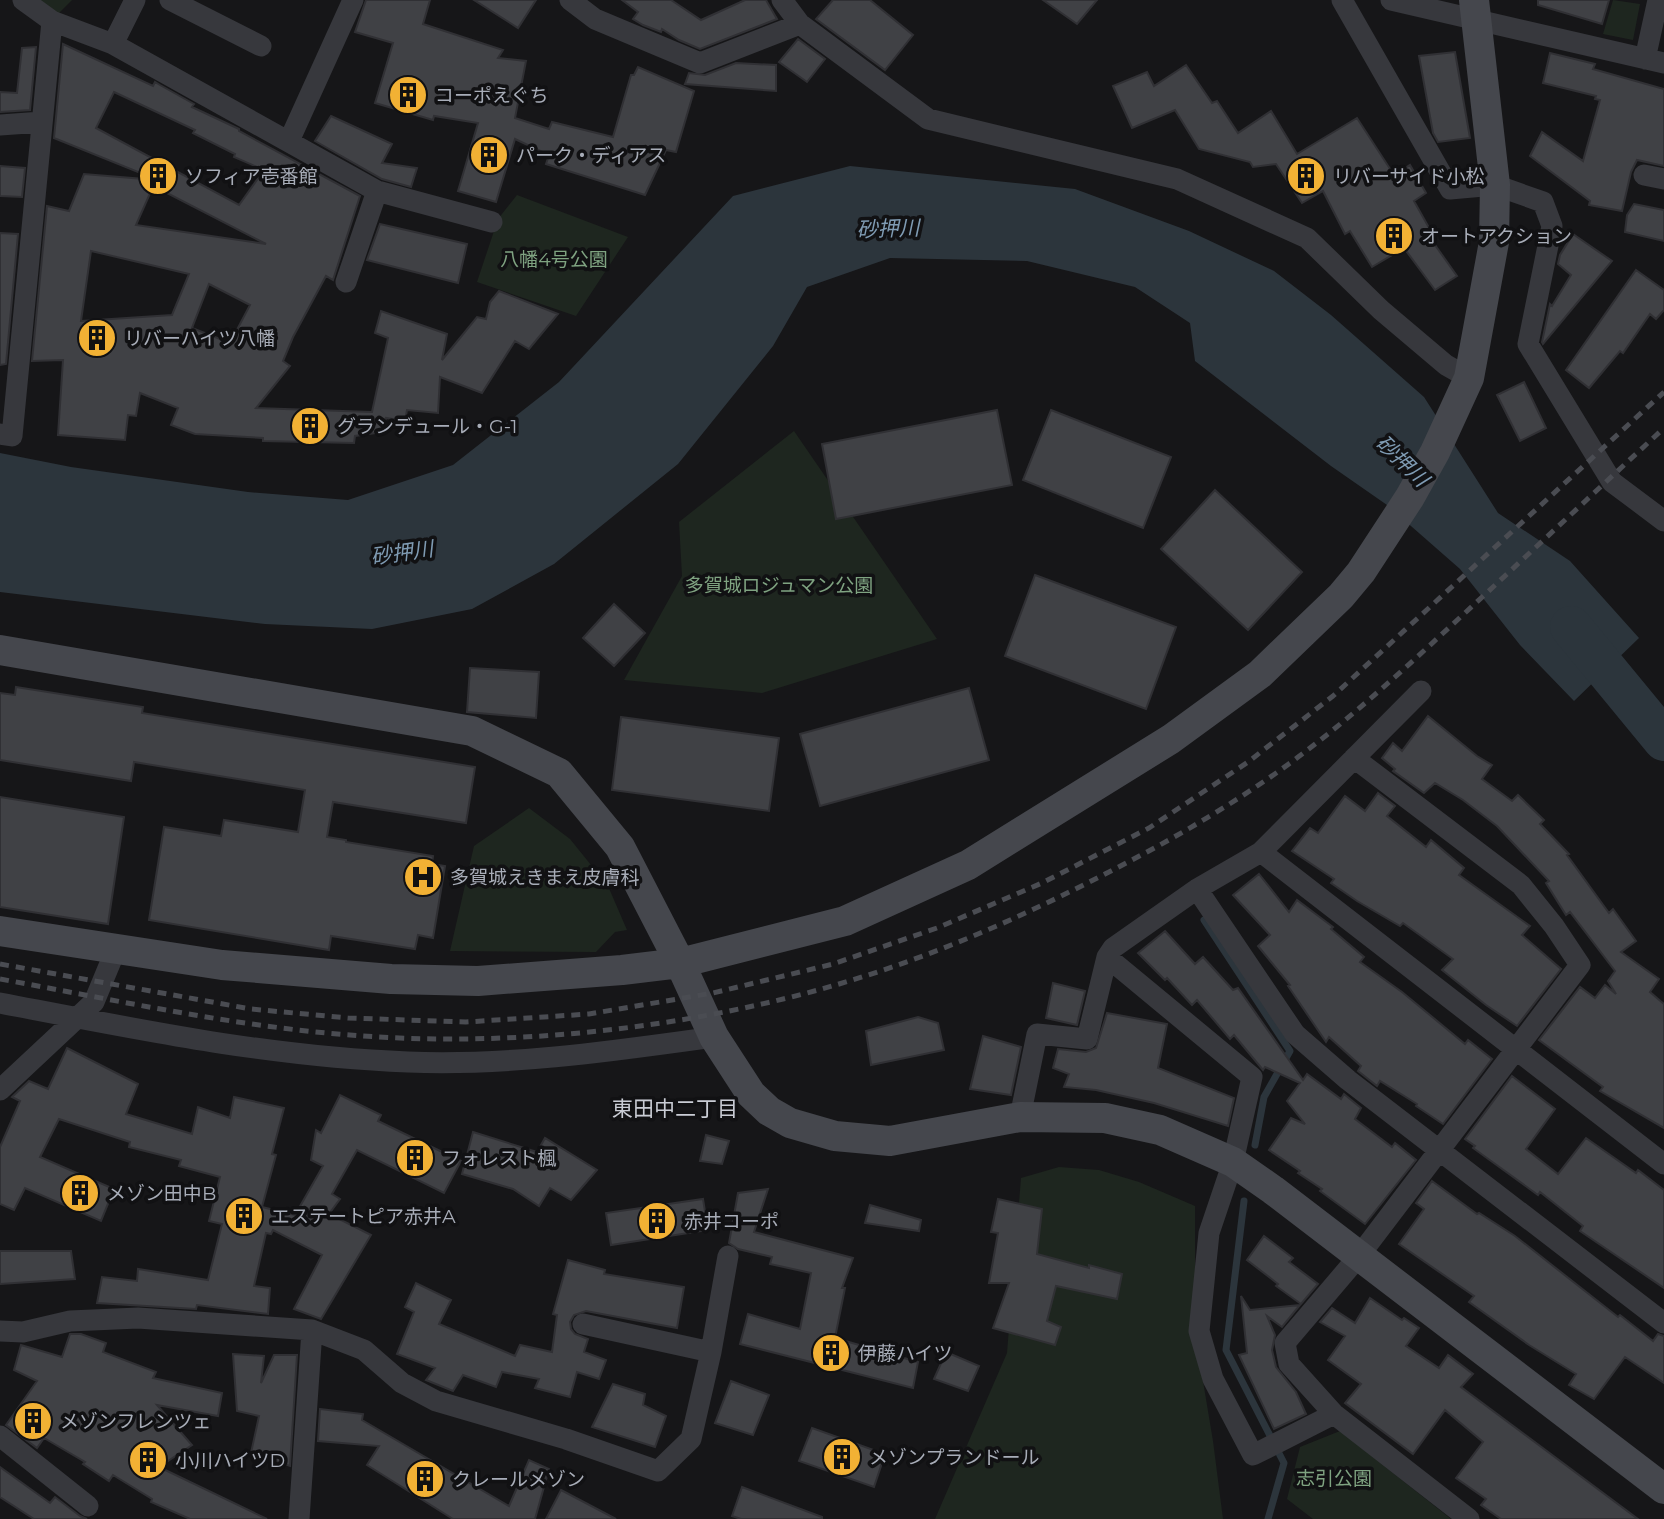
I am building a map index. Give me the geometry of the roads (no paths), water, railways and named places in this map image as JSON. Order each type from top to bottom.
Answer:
[{"type":"street","points":[[23,0],[52,21],[113,44],[377,191],[492,222]]},
{"type":"street","points":[[113,44],[135,0]]},
{"type":"street","points":[[170,0],[261,46]]},
{"type":"street","points":[[289,141],[352,0]]},
{"type":"street","points":[[570,0],[595,19],[699,63],[800,24]]},
{"type":"street","points":[[782,0],[800,24],[928,119],[1177,179],[1307,238],[1381,310],[1446,365],[1469,379]]},
{"type":"street","points":[[1342,0],[1450,189],[1495,186],[1543,202],[1552,226],[1528,344],[1612,482],[1664,521]]},
{"type":"street","points":[[1391,0],[1476,10],[1655,61],[1658,0]]},
{"type":"street","points":[[0,931],[222,965],[391,979],[478,981],[680,963],[845,921],[968,865],[1171,740],[1260,674],[1341,596],[1361,572],[1410,497],[1435,452],[1469,379],[1494,242],[1495,186],[1476,10]]},
{"type":"street","points":[[0,434],[12,436],[52,21]]},
{"type":"street","points":[[0,125],[42,122]]},
{"type":"street","points":[[346,282],[377,191]]},
{"type":"street","points":[[0,650],[472,731],[559,773],[620,847],[680,963],[714,1037],[751,1094],[769,1111],[790,1123],[835,1136],[890,1141],[1020,1117],[1116,1120],[1160,1130],[1233,1162],[1664,1489]]},
{"type":"street","points":[[1020,1117],[1037,1034],[1087,1039],[1107,957],[1113,948],[1198,889],[1261,852],[1421,691]]},
{"type":"street","points":[[1354,758],[1521,885],[1554,926],[1580,965],[1359,1256],[1285,1343],[1289,1364],[1334,1413],[1469,1519]]},
{"type":"street","points":[[1261,852],[1664,1164]]},
{"type":"street","points":[[1198,889],[1295,1034],[1348,1080],[1664,1323]]},
{"type":"street","points":[[0,1090],[94,1002],[116,949]]},
{"type":"street","points":[[1107,957],[1252,1077],[1233,1162],[1209,1233],[1199,1331],[1213,1379],[1253,1455],[1334,1413]]},
{"type":"street","points":[[0,1003],[180,1038],[305,1056],[410,1062],[503,1062],[616,1051],[714,1037]]},
{"type":"street","points":[[0,1331],[23,1332],[70,1321],[138,1318],[312,1330],[364,1350],[402,1383],[436,1401],[566,1439],[657,1471],[691,1439],[711,1352],[728,1256]]},
{"type":"street","points":[[583,1324],[711,1352]]},
{"type":"street","points":[[299,1519],[312,1330]]},
{"type":"street","points":[[0,1436],[88,1506]]},
{"type":"water","points":[[850,166],[1075,189],[1189,231],[1274,271],[1331,315],[1424,397],[1498,513],[1570,561],[1639,638],[1574,701],[1520,645],[1460,569],[1387,505],[1331,466],[1195,361],[1190,323],[1135,287],[1027,261],[890,258],[807,287],[773,346],[678,464],[554,564],[472,609],[372,629],[265,624],[0,592],[0,453],[71,467],[248,492],[348,500],[453,465],[559,382],[733,196]]},
{"type":"waterway","name":"砂押川","points":[[1571,627],[1664,740]]},
{"type":"waterway","points":[[1204,920],[1290,1051],[1264,1097],[1255,1145]]},
{"type":"waterway","points":[[1244,1201],[1226,1350],[1284,1463],[1268,1519]]},
{"type":"railway","points":[[0,964],[251,1009],[348,1018],[466,1022],[589,1014],[713,993],[833,964],[937,928],[1042,883],[1149,828],[1248,762],[1333,696],[1664,392]]},
{"type":"railway","points":[[0,979],[174,1012],[306,1031],[472,1039],[597,1031],[720,1013],[781,1000],[907,962],[1008,921],[1126,863],[1227,806],[1293,761],[1394,678],[1664,428]]},
{"type":"place","name":"コーポえぐち","points":[[408,95]]},
{"type":"place","name":"パーク・ディアス","points":[[489,155]]},
{"type":"place","name":"ソフィア壱番館","points":[[158,176]]},
{"type":"place","name":"リバーサイド小松","points":[[1306,176]]},
{"type":"place","name":"オートアクション","points":[[1394,236]]},
{"type":"place","name":"リバーハイツ八幡","points":[[97,338]]},
{"type":"place","name":"グランデュール・G-1","points":[[310,426]]},
{"type":"place","name":"多賀城えきまえ皮膚科","points":[[423,877]]},
{"type":"place","name":"フォレスト楓","points":[[415,1158]]},
{"type":"place","name":"メゾン田中B","points":[[80,1193]]},
{"type":"place","name":"エステートピア赤井A","points":[[244,1216]]},
{"type":"place","name":"赤井コーポ","points":[[657,1221]]},
{"type":"place","name":"伊藤ハイツ","points":[[831,1353]]},
{"type":"place","name":"メゾンフレンツェ","points":[[33,1421]]},
{"type":"place","name":"メゾンプランドール","points":[[842,1457]]},
{"type":"place","name":"小川ハイツD","points":[[148,1460]]},
{"type":"place","name":"クレールメゾン","points":[[425,1479]]},
{"type":"district","name":"東田中二丁目","points":[[675,1109]]},
{"type":"park label","name":"八幡4号公園","points":[[554,259]]},
{"type":"park label","name":"多賀城ロジュマン公園","points":[[779,585]]},
{"type":"park label","name":"志引公園","points":[[1334,1478]]}]
